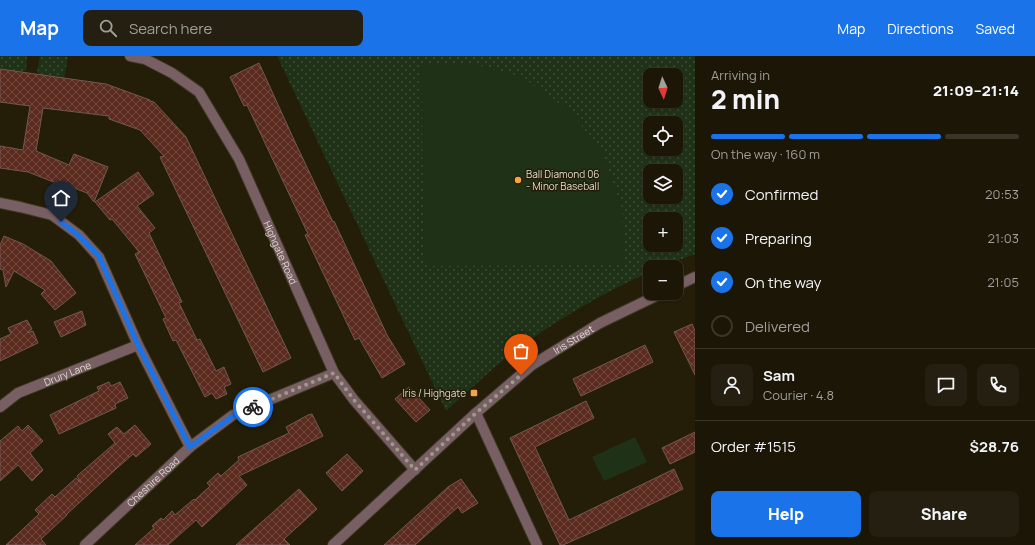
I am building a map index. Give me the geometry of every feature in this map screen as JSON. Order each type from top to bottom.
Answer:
[{"type":"street","name":"Highgate Road","points":[[130,56],[145,59],[172,73],[199,92],[239,159],[334,373],[354,400],[415,470]]},
{"type":"street","points":[[0,204],[20,207],[52,215],[78,235],[99,256],[138,345],[190,447]]},
{"type":"street","points":[[683,283],[695,277]]},
{"type":"street","name":"Iris Street","points":[[333,545],[476,413],[532,365],[600,323],[648,300]]},
{"type":"street","name":"Drury Lane","points":[[0,406],[18,393],[138,345]]},
{"type":"street","name":"Cheshire Road","points":[[85,545],[190,447],[233,416],[334,373]]},
{"type":"street","points":[[476,413],[537,545]]},
{"type":"green space","points":[[0,56],[27,56],[26,71],[21,71],[21,73],[0,69]]},
{"type":"green space","points":[[40,56],[68,57],[64,79],[40,75],[37,72]]},
{"type":"green space","points":[[277,56],[695,56],[695,254],[679,260],[643,260],[643,275],[589,302],[532,339],[496,366],[446,411]]},
{"type":"green space","name":"Ball Diamond 06 - Minor Baseball","points":[[421,63],[473,64],[522,77],[570,111],[603,153],[622,208],[624,265],[433,266],[424,258]]},
{"type":"green space","points":[[635,437],[647,462],[604,481],[592,457]]},
{"type":"building","points":[[259,63],[387,335],[405,364],[382,378],[359,338],[355,340],[305,235],[308,234],[247,105],[244,106],[230,77]]},
{"type":"building","points":[[0,69],[106,84],[154,102],[186,137],[291,358],[263,372],[160,157],[164,156],[140,130],[109,119],[109,116],[43,108],[36,151],[69,165],[74,154],[108,167],[94,202],[87,193],[56,181],[56,183],[28,172],[0,168],[0,146],[23,150],[30,106],[0,102]]},
{"type":"building","points":[[138,172],[154,194],[137,206],[155,228],[149,233],[182,302],[179,303],[197,340],[200,339],[216,371],[224,367],[231,384],[224,387],[227,394],[216,399],[212,393],[205,397],[176,340],[173,341],[163,319],[166,318],[135,254],[139,252],[112,219],[110,220],[95,202]]},
{"type":"building","points":[[4,236],[23,244],[51,261],[76,293],[55,310],[41,294],[45,290],[14,271],[6,287],[3,270],[0,269],[0,245]]},
{"type":"building","points":[[82,311],[86,325],[61,337],[54,322]]},
{"type":"building","points":[[27,320],[32,329],[27,333],[33,331],[38,343],[0,361],[0,339],[11,334],[8,328]]},
{"type":"building","points":[[692,324],[695,331],[695,375],[674,332]]},
{"type":"building","points":[[645,345],[653,362],[581,396],[573,379]]},
{"type":"building","points":[[109,382],[111,386],[120,382],[128,398],[115,404],[116,408],[59,434],[50,415],[99,391],[97,387]]},
{"type":"building","points":[[409,387],[430,410],[416,422],[395,399]]},
{"type":"building","points":[[586,401],[594,418],[535,447],[569,520],[674,469],[683,489],[597,530],[560,545],[510,438]]},
{"type":"building","points":[[312,414],[323,436],[239,476],[247,485],[202,527],[196,520],[168,545],[135,545],[154,528],[152,526],[161,518],[163,520],[172,511],[175,515],[194,499],[195,500],[210,486],[207,483],[218,473],[221,476],[239,460],[238,457],[289,433],[286,427]]},
{"type":"building","points":[[28,425],[43,441],[30,453],[43,470],[32,481],[18,465],[0,481],[0,441],[18,426],[22,431]]},
{"type":"building","points":[[135,425],[151,444],[136,457],[133,454],[41,539],[46,545],[6,545],[39,514],[35,510],[52,494],[55,497],[76,478],[81,483],[77,476],[115,443],[108,434],[117,427],[124,434]]},
{"type":"building","points":[[695,432],[695,452],[670,464],[662,448]]},
{"type":"building","points":[[347,454],[363,471],[342,491],[326,473]]},
{"type":"building","points":[[461,479],[478,503],[462,513],[458,507],[415,545],[384,545],[448,487]]},
{"type":"building","points":[[299,489],[317,509],[284,539],[290,545],[236,545]]},
{"type":"way so far","points":[[253,407],[334,373],[354,400],[415,470],[476,413],[521,375]]},
{"type":"place","name":"Ball Diamond 06 - Minor Baseball","points":[[518,180]]},
{"type":"place","name":"Iris / Highgate","points":[[474,393]]},
{"type":"route","points":[[61,222],[78,235],[99,256],[138,345],[190,447],[233,416],[253,407]]}]
